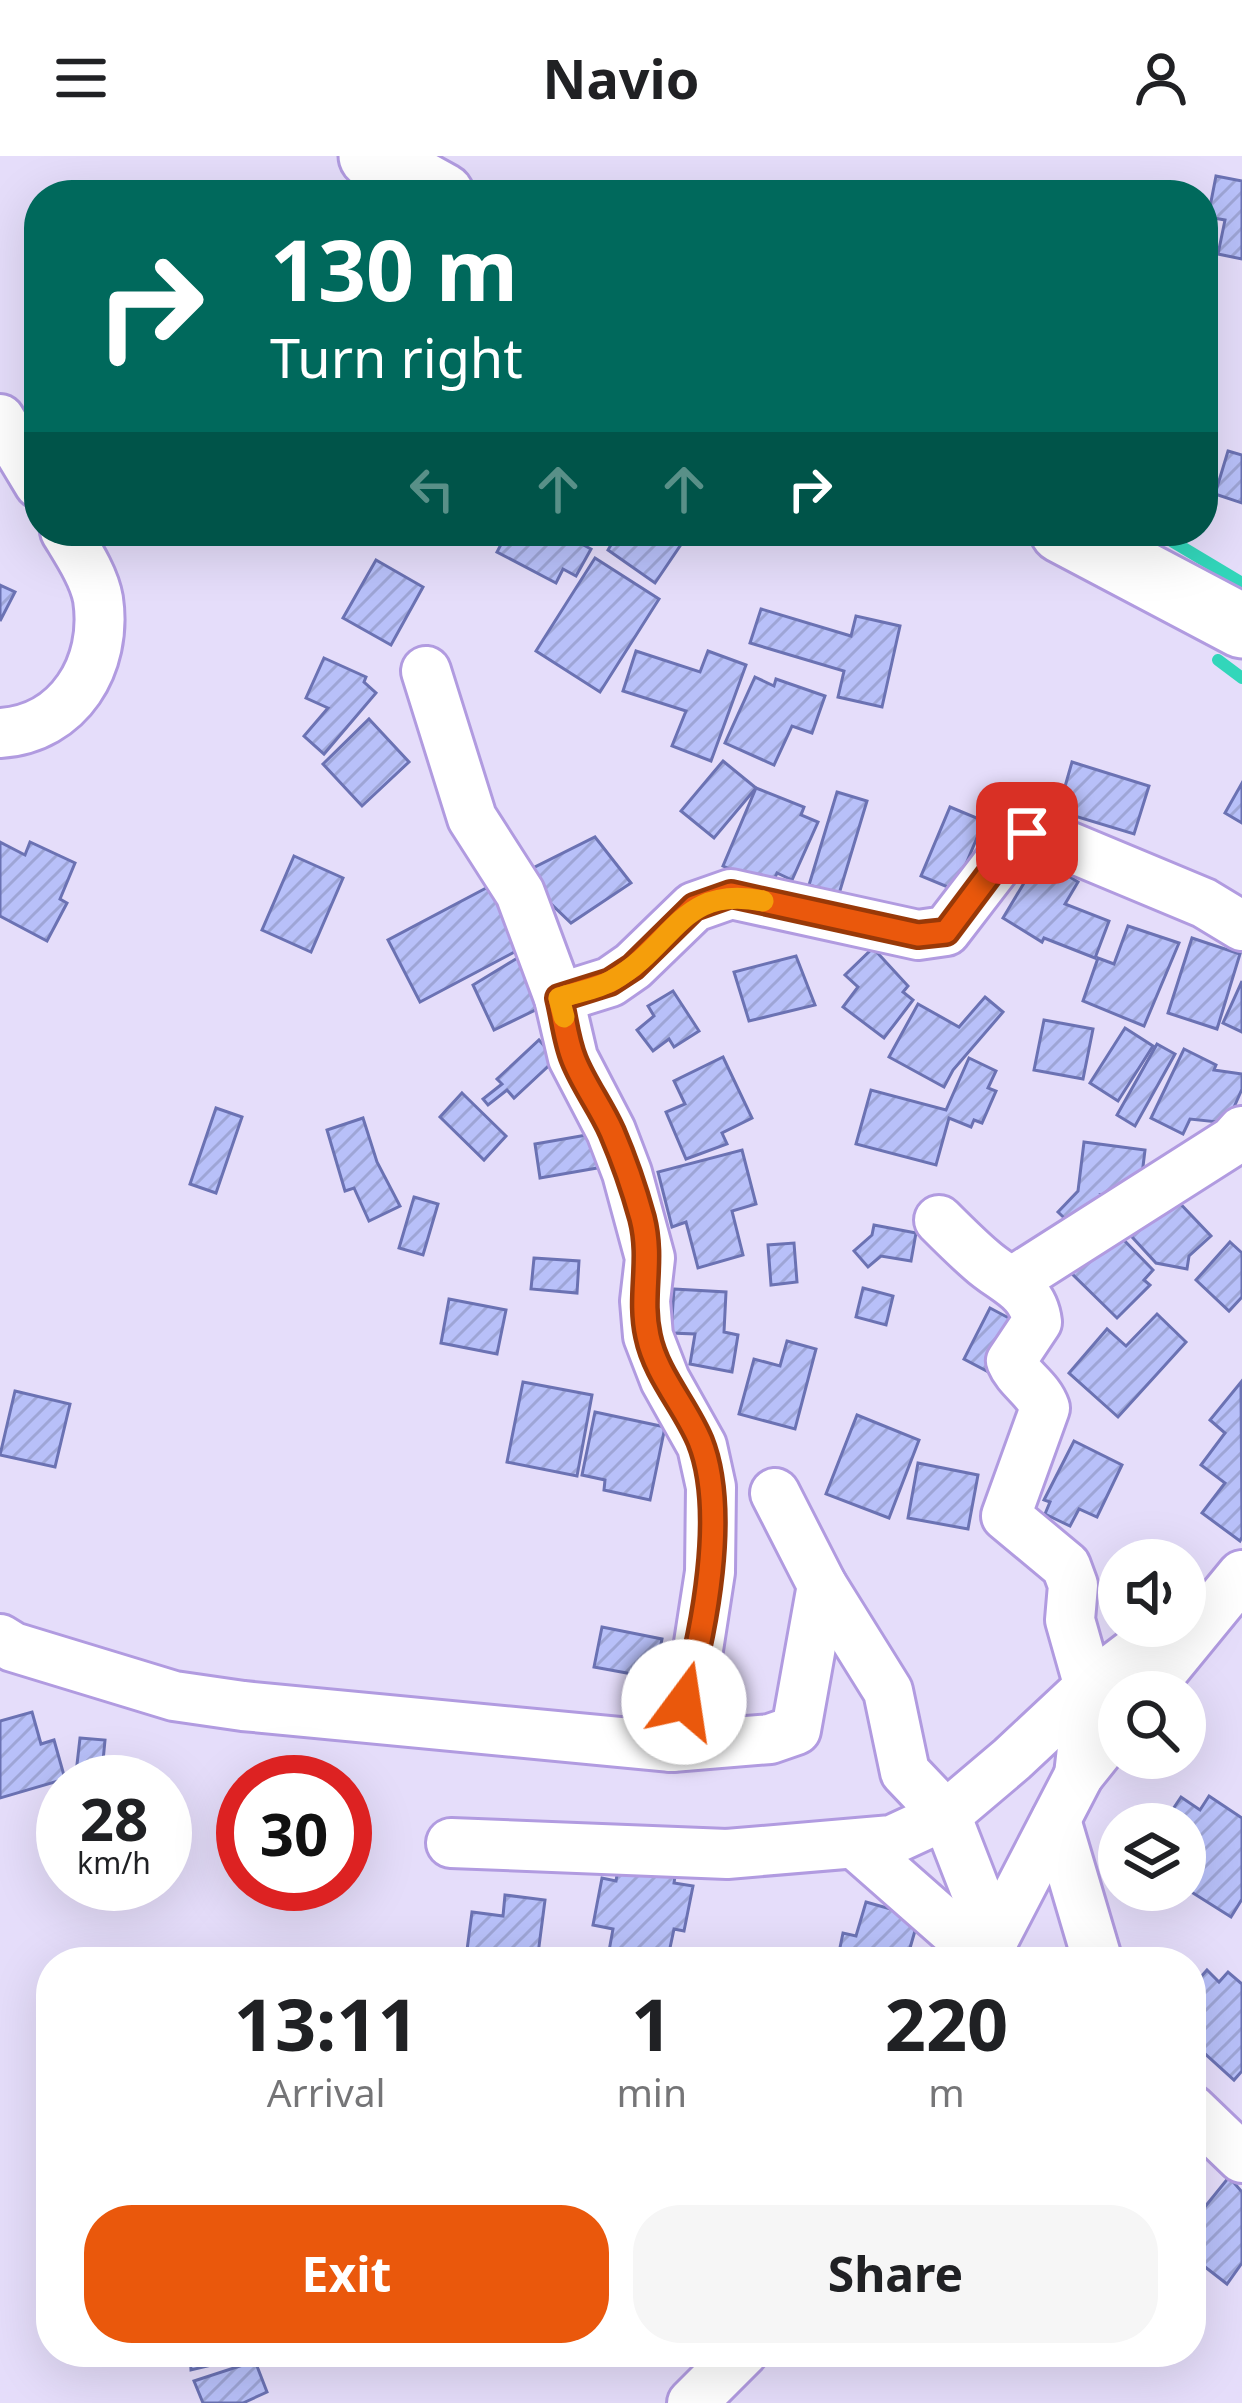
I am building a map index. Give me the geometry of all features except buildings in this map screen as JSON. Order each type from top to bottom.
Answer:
[{"type":"main road","points":[[371,156],[415,180]]},
{"type":"main road","points":[[1090,546],[1242,626]]},
{"type":"street","points":[[0,419],[24,459]]},
{"type":"street","points":[[0,733],[20,732],[61,712],[87,682],[97,639],[98,597],[72,546]]},
{"type":"street","points":[[426,671],[472,818],[520,893],[559,998],[573,1058],[611,1131],[642,1219],[650,1258],[645,1301],[648,1336],[665,1380],[702,1446],[711,1486],[710,1573],[697,1656],[672,1747]]},
{"type":"street","points":[[559,998],[610,982],[633,967],[694,907],[731,894],[918,935],[946,932],[1018,836],[1027,833],[1204,903],[1242,926]]},
{"type":"street","points":[[1013,1281],[1233,1141],[1242,1130]]},
{"type":"street","points":[[939,1220],[986,1265],[1013,1281],[1035,1306],[1037,1322],[1010,1361],[1040,1395],[1045,1408],[1006,1516],[1066,1566],[1073,1585],[1070,1620],[1089,1687],[1078,1775]]},
{"type":"street","points":[[775,1493],[822,1585],[888,1691],[905,1772],[946,1815],[981,1905],[987,1947]]},
{"type":"street","points":[[1206,1598],[1242,1571]]},
{"type":"street","points":[[1163,1671],[1242,1571]]},
{"type":"street","points":[[0,1639],[174,1696],[672,1747],[770,1739],[796,1730],[822,1585]]},
{"type":"street","points":[[451,1844],[727,1854],[892,1840],[946,1815],[1089,1687],[1141,1647]]},
{"type":"street","points":[[991,1947],[1078,1775],[1098,1751]]},
{"type":"street","points":[[1056,1820],[1094,1947]]},
{"type":"street","points":[[855,1844],[982,1947]]},
{"type":"street","points":[[1206,2123],[1242,2158]]},
{"type":"waterway","points":[[1180,546],[1242,583]]},
{"type":"waterway","points":[[1218,660],[1242,678]]},
{"type":"slow traffic","points":[[564,1017],[559,998],[610,982],[633,967],[694,907],[731,894],[763,901]]},
{"type":"route","points":[[684,1702],[697,1656],[710,1573],[711,1486],[702,1446],[665,1380],[648,1336],[645,1301],[650,1258],[642,1219],[611,1131],[573,1058],[559,998],[610,982],[633,967],[694,907],[731,894],[918,935],[946,932],[1018,836],[1027,833]]}]
